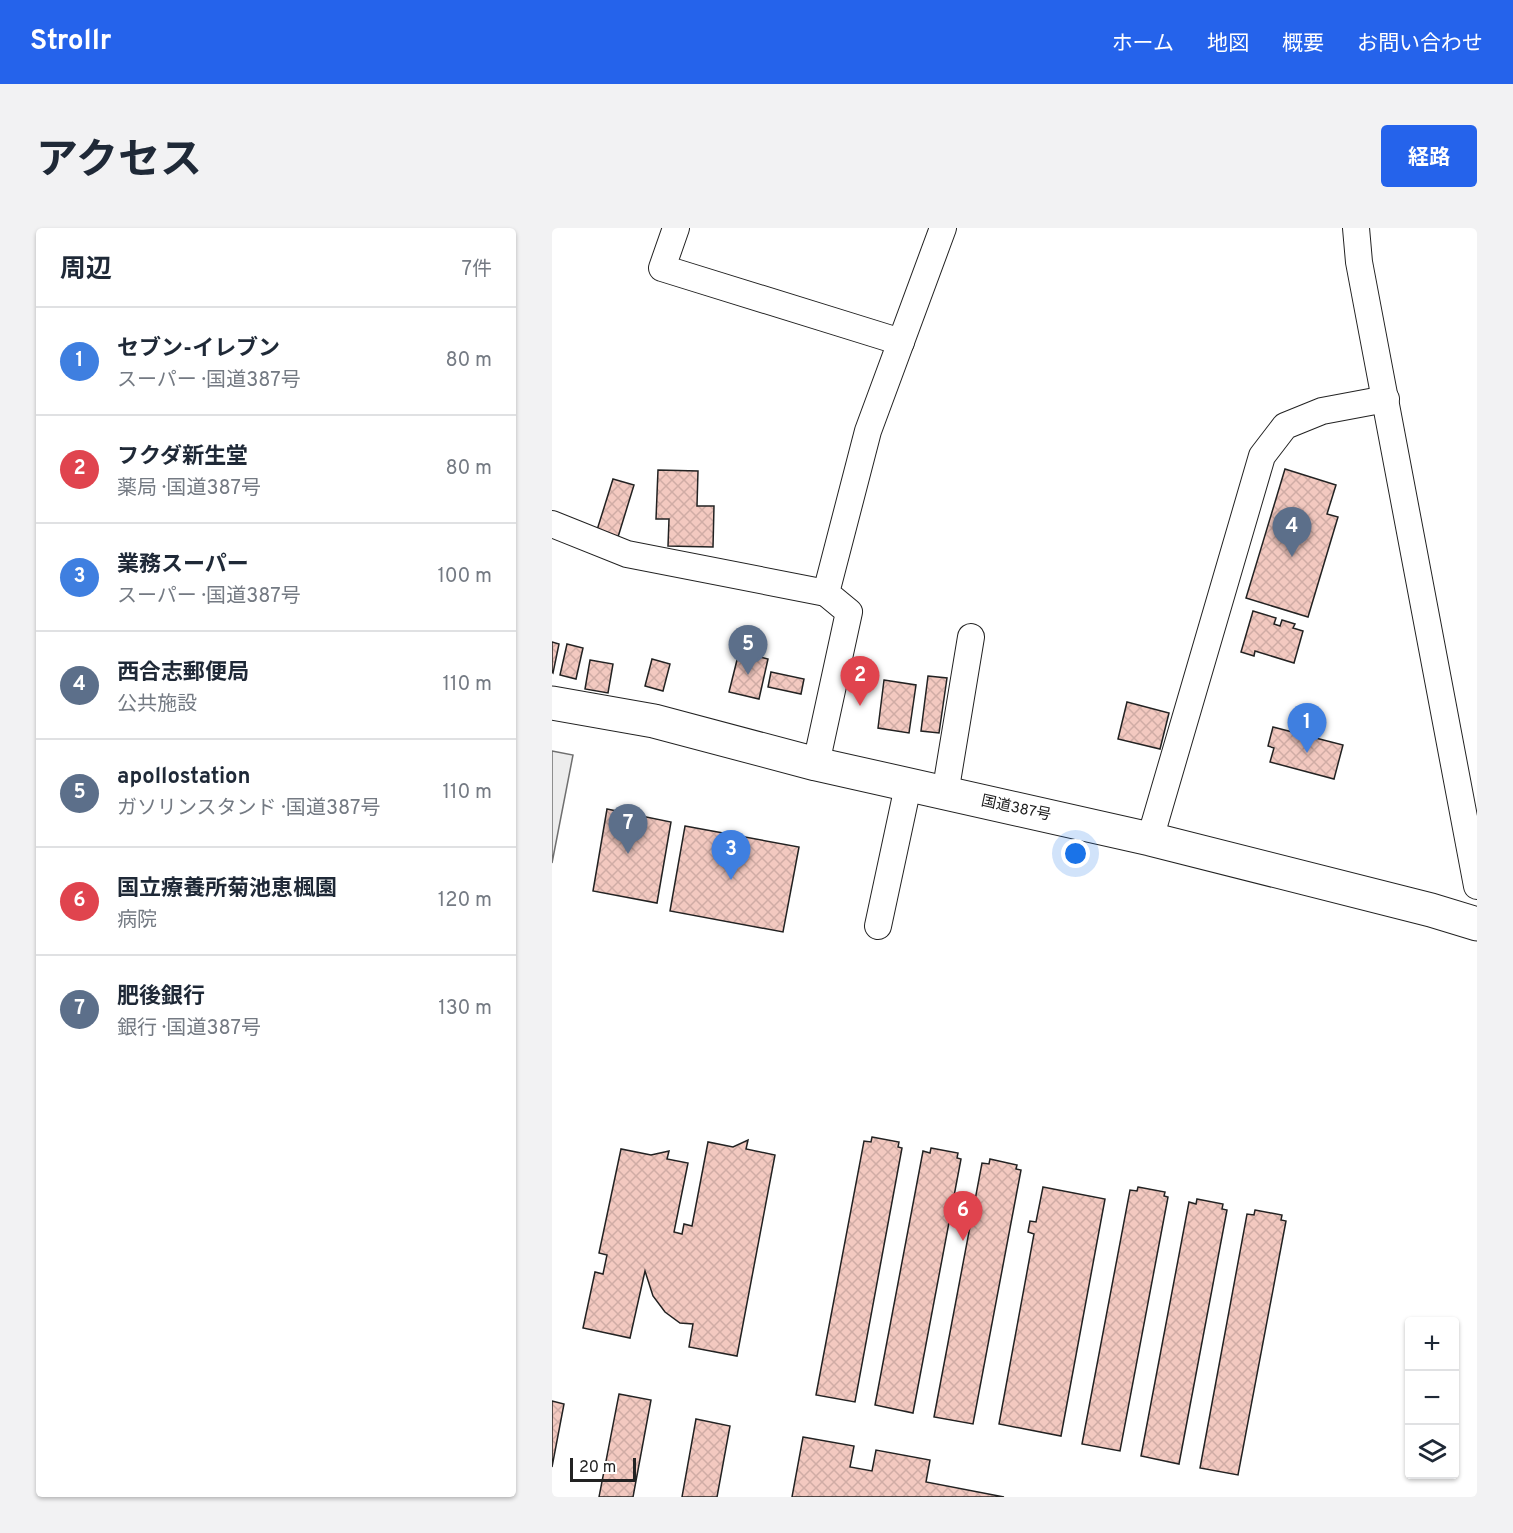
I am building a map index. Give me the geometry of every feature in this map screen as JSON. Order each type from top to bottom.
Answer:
[{"type":"highway","name":"国道387号","points":[[552,703],[654,721],[908,786],[1150,839],[1431,910],[1477,924]]},
{"type":"street","points":[[676,228],[662,268],[902,342]]},
{"type":"street","points":[[826,593],[868,431],[943,228]]},
{"type":"street","points":[[1356,228],[1359,262],[1386,399],[1469,798],[1477,886]]},
{"type":"street","points":[[1150,839],[1262,456],[1285,426],[1322,411],[1386,399]]},
{"type":"street","points":[[552,524],[627,554],[826,593],[849,612],[816,764]]},
{"type":"street","points":[[945,794],[971,637]]},
{"type":"street","points":[[878,926],[908,786]]},
{"type":"shaded area","points":[[552,751],[573,755],[552,863]]},
{"type":"building","points":[[1285,469],[1336,485],[1327,514],[1338,517],[1308,617],[1246,598]]},
{"type":"building","points":[[658,470],[698,471],[697,506],[714,506],[713,547],[668,546],[669,519],[656,519]]},
{"type":"building","points":[[613,479],[634,485],[618,537],[597,530]]},
{"type":"building","points":[[1253,611],[1276,618],[1274,624],[1280,626],[1282,620],[1295,624],[1293,628],[1303,631],[1294,663],[1255,651],[1254,656],[1241,652]]},
{"type":"building","points":[[552,642],[559,644],[553,673],[552,672]]},
{"type":"building","points":[[567,644],[583,648],[576,679],[560,675]]},
{"type":"building","points":[[739,652],[768,659],[759,699],[729,692]]},
{"type":"building","points":[[652,659],[670,664],[663,691],[645,686]]},
{"type":"building","points":[[590,660],[613,664],[608,693],[585,689]]},
{"type":"building","points":[[771,672],[804,679],[801,694],[768,687]]},
{"type":"building","points":[[928,676],[947,678],[939,733],[921,731]]},
{"type":"building","points":[[884,680],[916,685],[909,733],[878,728]]},
{"type":"building","points":[[1127,702],[1169,713],[1160,749],[1118,739]]},
{"type":"building","points":[[1273,727],[1343,745],[1334,779],[1270,762],[1274,748],[1268,746]]},
{"type":"building","points":[[607,809],[671,822],[657,903],[593,891]]},
{"type":"building","points":[[685,826],[799,847],[783,932],[670,911]]},
{"type":"building","points":[[872,1137],[899,1142],[898,1147],[902,1148],[855,1402],[816,1395],[864,1141],[871,1142]]},
{"type":"building","points":[[748,1140],[746,1149],[775,1155],[737,1356],[689,1347],[693,1324],[680,1323],[665,1312],[653,1296],[645,1271],[630,1338],[583,1328],[595,1272],[603,1274],[607,1255],[599,1253],[621,1149],[651,1155],[669,1151],[667,1159],[688,1163],[674,1232],[682,1234],[684,1224],[692,1226],[708,1142],[733,1147]]},
{"type":"building","points":[[931,1148],[958,1153],[957,1158],[961,1159],[913,1413],[875,1405],[923,1151],[930,1153]]},
{"type":"building","points":[[990,1159],[1017,1165],[1016,1169],[1021,1170],[973,1424],[934,1417],[982,1163],[989,1164]]},
{"type":"building","points":[[1043,1187],[1105,1199],[1061,1436],[999,1424],[1034,1234],[1028,1232],[1030,1221],[1036,1222]]},
{"type":"building","points":[[1138,1187],[1165,1192],[1164,1196],[1168,1197],[1120,1451],[1082,1444],[1130,1190],[1137,1191]]},
{"type":"building","points":[[1197,1199],[1223,1204],[1222,1209],[1227,1210],[1179,1464],[1141,1456],[1189,1202],[1196,1204]]},
{"type":"building","points":[[1255,1210],[1282,1215],[1281,1220],[1286,1221],[1238,1475],[1200,1468],[1247,1214],[1254,1215]]},
{"type":"building","points":[[619,1394],[651,1400],[633,1497],[599,1497]]},
{"type":"building","points":[[552,1401],[564,1404],[552,1467]]},
{"type":"building","points":[[696,1419],[730,1426],[717,1497],[682,1497]]},
{"type":"building","points":[[803,1437],[854,1446],[850,1467],[872,1471],[876,1450],[930,1460],[926,1482],[1004,1497],[792,1497]]},
{"type":"place","name":"西合志郵便局","points":[[1292,557]]},
{"type":"place","name":"apollostation","points":[[748,675]]},
{"type":"place","name":"フクダ新生堂","points":[[860,706]]},
{"type":"place","name":"セブン-イレブン","points":[[1307,753]]},
{"type":"place","name":"肥後銀行","points":[[628,854]]},
{"type":"place","name":"業務スーパー","points":[[731,880]]},
{"type":"place","name":"国立療養所菊池恵楓園","points":[[963,1241]]}]
